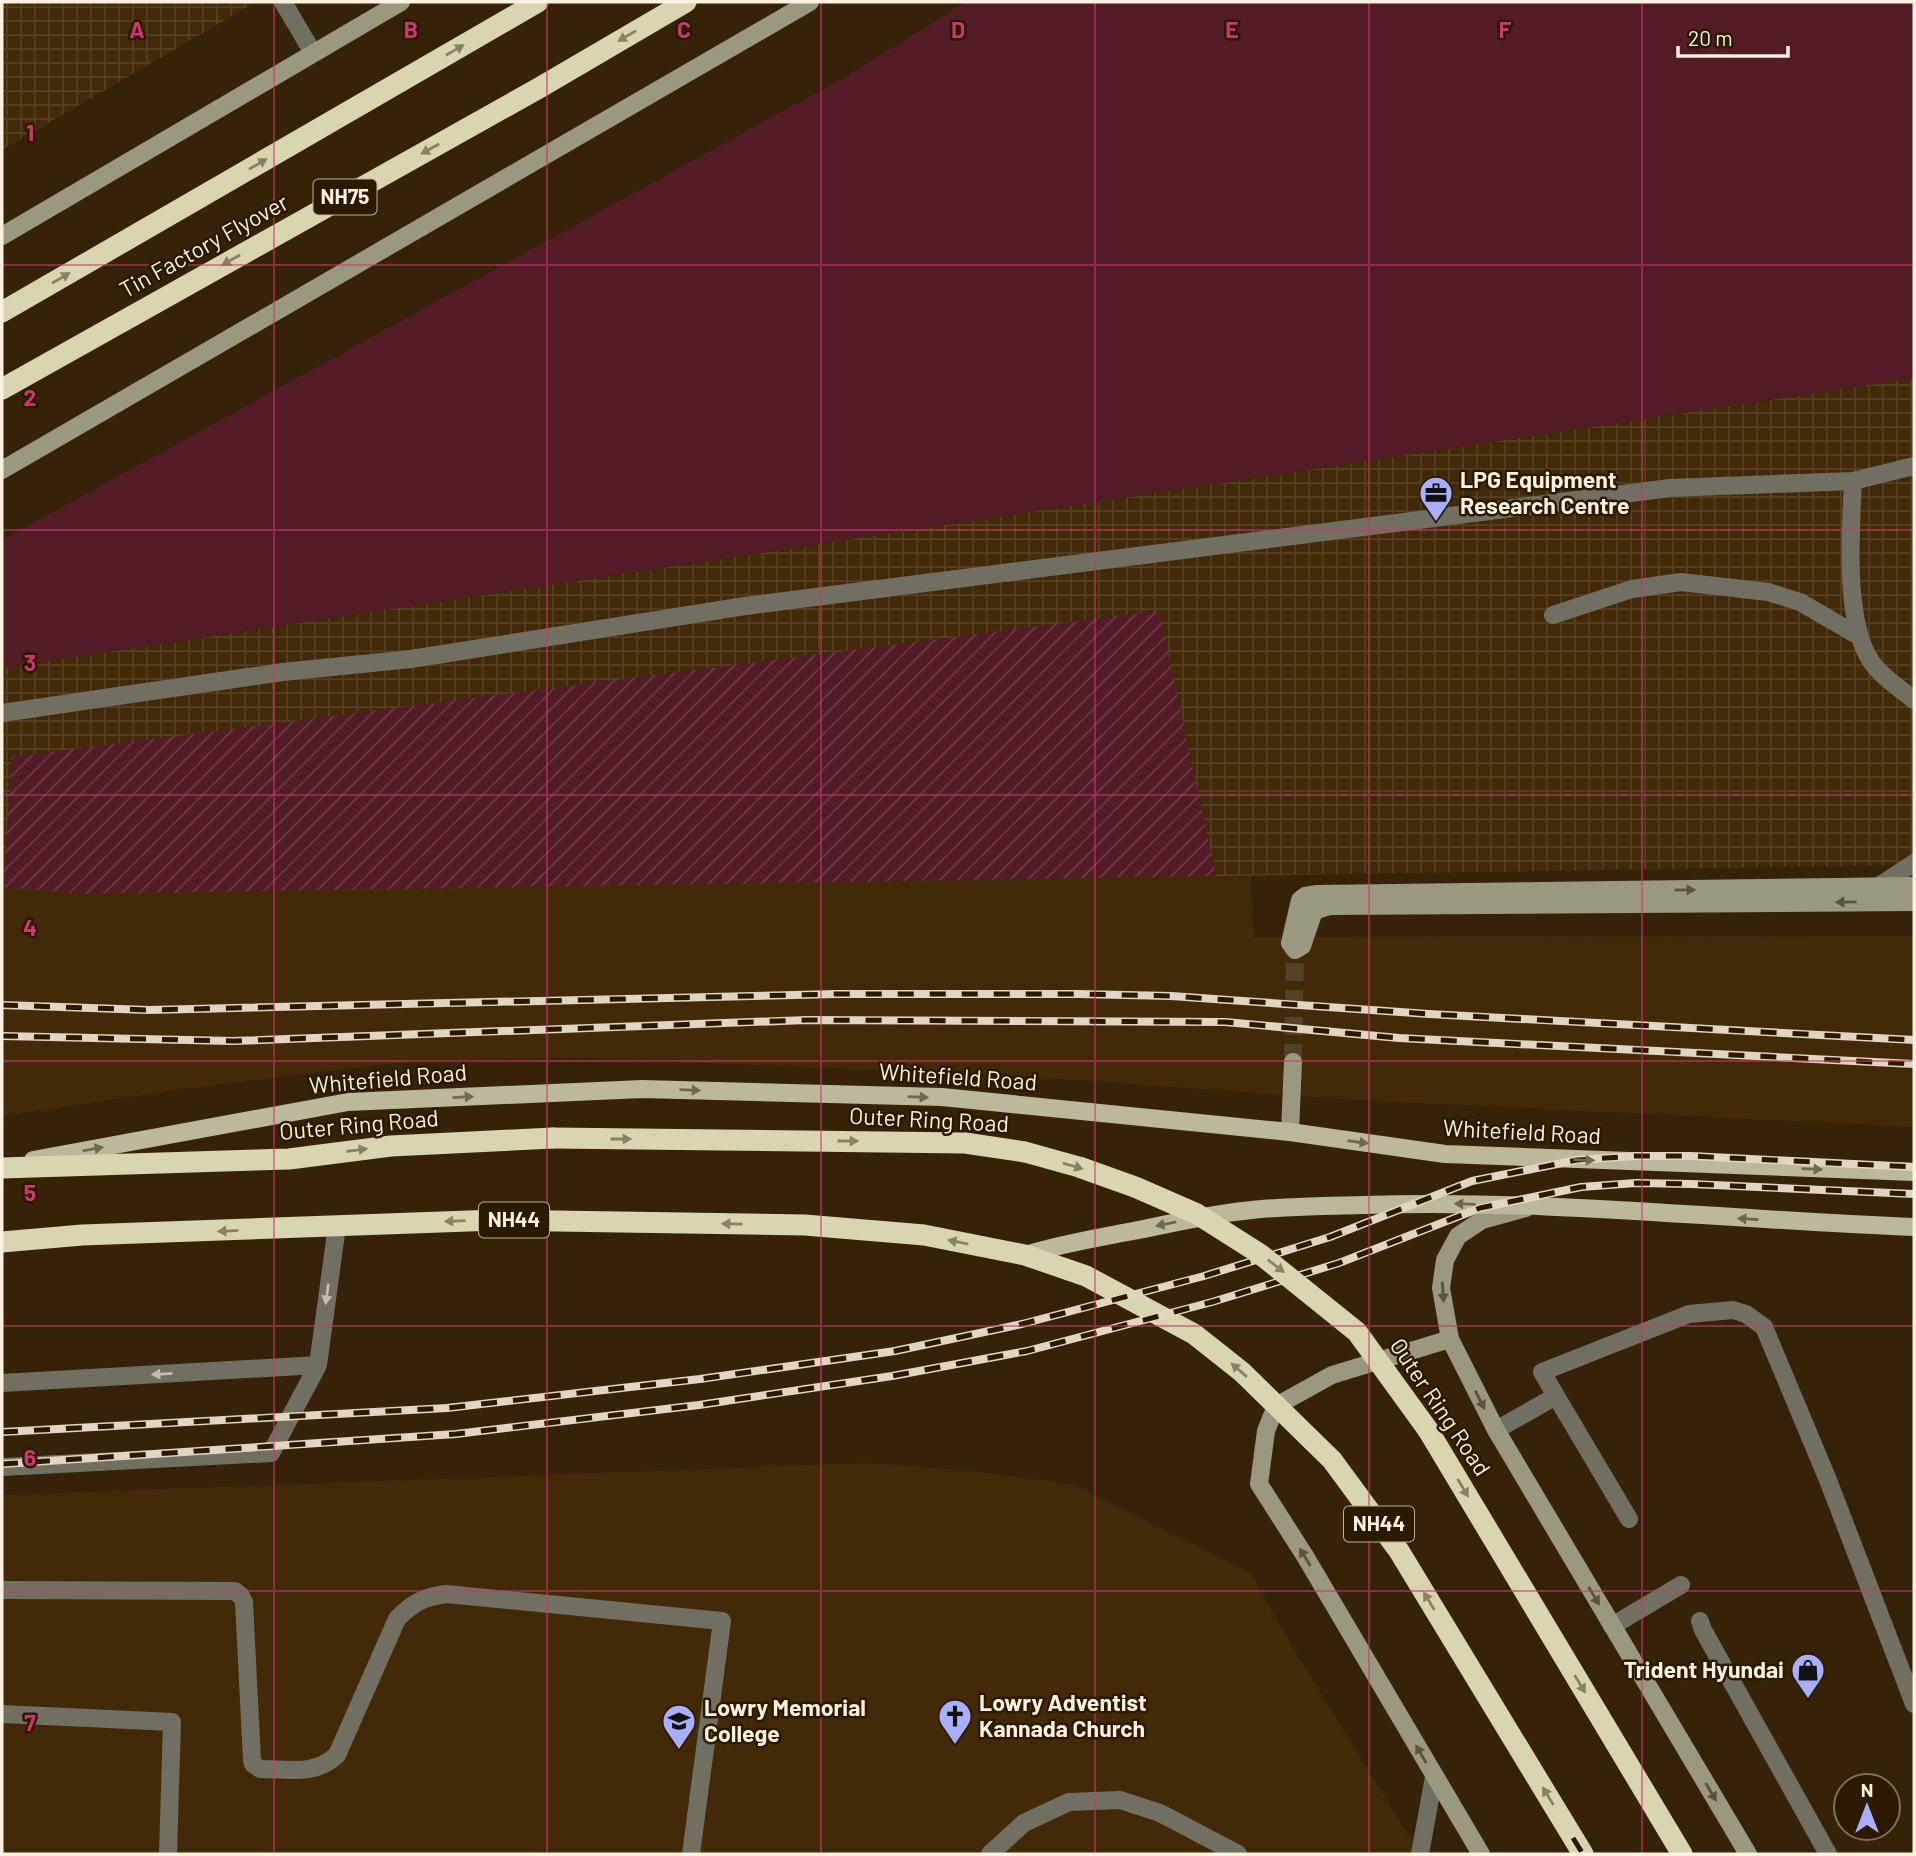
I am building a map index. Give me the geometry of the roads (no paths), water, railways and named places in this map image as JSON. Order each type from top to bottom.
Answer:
[{"type":"highway","name":"Tin Factory Flyover","points":[[2,312],[538,2]]},
{"type":"highway","name":"Tin Factory Flyover","points":[[2,389],[539,88],[686,2]]},
{"type":"highway","name":"Outer Ring Road","points":[[2,1167],[289,1159],[391,1146],[553,1138],[965,1143],[1025,1153],[1079,1167],[1135,1187],[1197,1214],[1260,1254],[1357,1332],[1428,1430],[1682,1854]]},
{"type":"highway","name":"NH44","points":[[2,1242],[82,1235],[496,1220],[805,1225],[924,1235],[1025,1255],[1086,1276],[1194,1334],[1242,1372],[1332,1460],[1399,1552],[1583,1854]]},
{"type":"main road","name":"Whitefield Road","points":[[2,1167],[348,1102],[642,1089],[942,1097],[1290,1132],[1445,1154],[1914,1172]]},
{"type":"main road","points":[[1025,1255],[1047,1248],[1242,1211],[1432,1203],[1914,1227]]},
{"type":"street","points":[[283,2],[313,53]]},
{"type":"street","points":[[2,236],[401,2]]},
{"type":"street","points":[[2,470],[810,2]]},
{"type":"street","points":[[2,713],[283,672],[411,659],[745,606],[1670,488],[1853,481],[1914,466]]},
{"type":"street","points":[[1853,481],[1850,558],[1857,635],[1875,668],[1914,700]]},
{"type":"street","points":[[1553,615],[1632,589],[1681,582],[1768,592],[1800,602],[1857,635]]},
{"type":"street","points":[[1879,894],[1914,863]]},
{"type":"street","points":[[1914,886],[1879,894],[1330,906],[1314,911],[1302,946],[1295,950],[1290,943],[1300,900],[1305,896],[1317,894],[1879,894],[1914,902]]},
{"type":"street","points":[[1290,1132],[1293,1062]]},
{"type":"street","points":[[1533,1206],[1482,1220],[1458,1236],[1445,1260],[1441,1288],[1450,1339],[1496,1430],[1748,1854]]},
{"type":"street","points":[[2,1468],[271,1453],[317,1365],[337,1226]]},
{"type":"street","points":[[1629,1519],[1542,1371],[1689,1314],[1732,1310],[1758,1321],[1764,1328],[1828,1480],[1914,1704]]},
{"type":"street","points":[[1450,1339],[1332,1375],[1276,1406],[1266,1431],[1259,1484],[1305,1556],[1481,1854]]},
{"type":"street","points":[[2,1383],[317,1365]]},
{"type":"street","points":[[1496,1430],[1556,1396]]},
{"type":"street","points":[[1612,1626],[1681,1585]]},
{"type":"street","points":[[2,1590],[235,1591],[241,1595],[244,1602],[252,1760],[253,1764],[261,1769],[314,1770],[326,1765],[337,1755],[397,1619],[410,1605],[426,1597],[446,1594],[722,1621],[691,1854]]},
{"type":"street","points":[[1700,1621],[1828,1854]]},
{"type":"street","points":[[2,1714],[172,1722],[168,1854]]},
{"type":"street","points":[[1420,1854],[1434,1777]]},
{"type":"street","points":[[990,1854],[1024,1823],[1069,1802],[1121,1800],[1160,1813],[1238,1854]]},
{"type":"tunnel","points":[[1293,1062],[1295,950]]},
{"type":"railway","points":[[2,1005],[149,1010],[837,994],[1079,994],[1171,996],[1429,1014],[1914,1040]]},
{"type":"railway","points":[[2,1036],[233,1041],[807,1020],[1225,1022],[1399,1038],[1914,1064]]},
{"type":"railway","points":[[2,1432],[447,1408],[700,1379],[895,1351],[1022,1324],[1204,1276],[1330,1237],[1472,1181],[1577,1160],[1691,1156],[1914,1167]]},
{"type":"railway","points":[[2,1464],[456,1434],[699,1405],[892,1376],[1027,1351],[1212,1302],[1339,1263],[1480,1208],[1581,1187],[1636,1183],[1691,1184],[1914,1194]]},
{"type":"railway","points":[[1573,1838],[1583,1854]]},
{"type":"place","name":"LPG Equipment Research Centre","points":[[1436,523]]},
{"type":"place","name":"Trident Hyundai","points":[[1808,1700]]},
{"type":"place","name":"Lowry Adventist Kannada Church","points":[[955,1746]]},
{"type":"place","name":"Lowry Memorial College","points":[[679,1751]]}]
